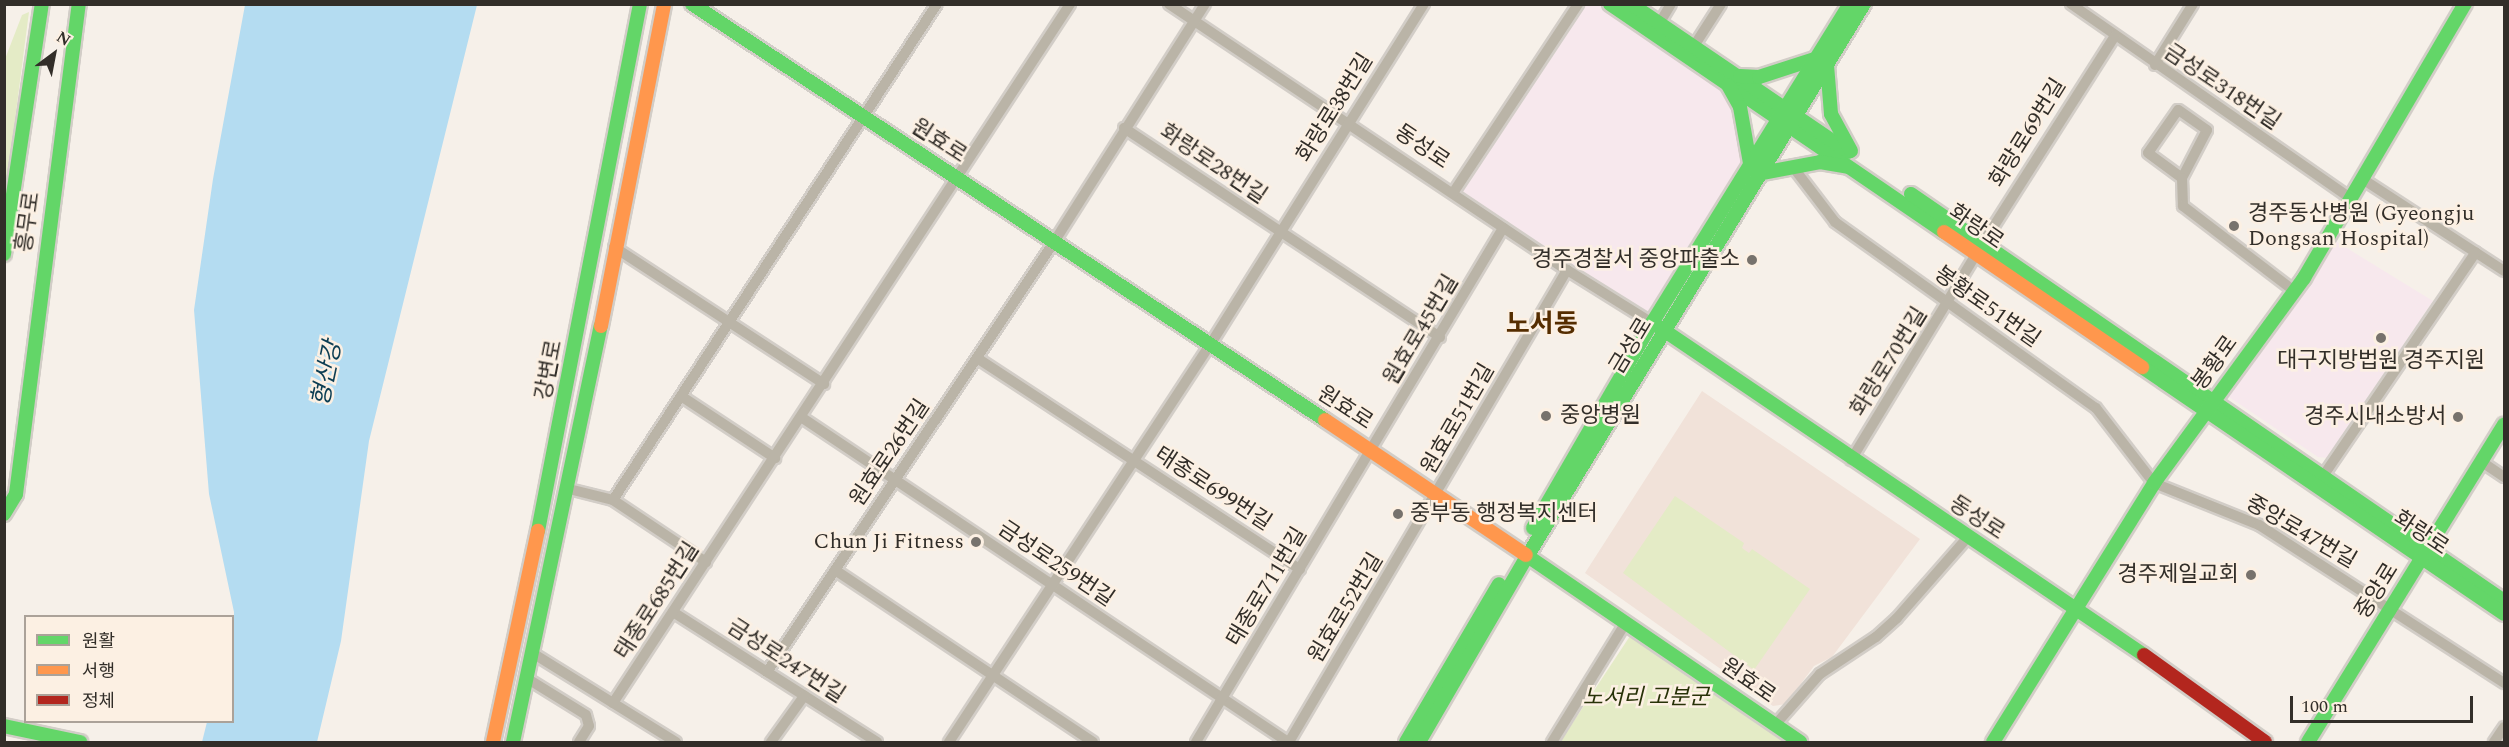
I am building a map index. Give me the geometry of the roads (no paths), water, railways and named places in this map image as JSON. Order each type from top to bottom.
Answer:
[{"type":"street","name":"흥무로","points":[[4,254],[42,4]]},
{"type":"street","name":"흥무로","points":[[4,514],[16,494],[78,4]]},
{"type":"street","name":"강변로","points":[[493,742],[550,477],[640,4]]},
{"type":"street","name":"강변로","points":[[513,742],[569,489],[614,247],[664,4]]},
{"type":"street","name":"원효로","points":[[692,4],[1437,494],[1800,742]]},
{"type":"street","points":[[613,500],[937,4]]},
{"type":"street","name":"태종로685번길","points":[[613,703],[959,179],[1070,4]]},
{"type":"street","name":"동성로","points":[[1169,4],[1503,228],[1652,322],[1851,460],[2076,607],[2265,742]]},
{"type":"street","name":"화랑로28번길","points":[[1054,242],[1124,128],[1205,4]]},
{"type":"street","name":"화랑로38번길","points":[[1210,345],[1424,4]]},
{"type":"street","points":[[1453,193],[1578,4]]},
{"type":"street","name":"화랑로","points":[[1610,4],[1789,116],[2208,409],[2425,554],[2505,601]]},
{"type":"street","name":"화랑로","points":[[1631,4],[1694,46],[1732,79]]},
{"type":"street","points":[[1659,24],[1671,4]]},
{"type":"street","points":[[1694,46],[1721,4]]},
{"type":"street","name":"금성로","points":[[1406,742],[1665,331],[1822,61],[1850,4]]},
{"type":"street","name":"금성로","points":[[1822,61],[1864,4]]},
{"type":"street","name":"금성로318번길","points":[[2071,4],[2155,65],[2352,199]]},
{"type":"street","points":[[2155,65],[2193,4]]},
{"type":"street","name":"봉황로","points":[[1993,742],[2154,483],[2294,291],[2364,180],[2465,4]]},
{"type":"street","name":"화랑로69번길","points":[[1980,248],[2115,36]]},
{"type":"street","points":[[1822,61],[1831,114],[1860,166],[1837,164],[1756,171],[1732,79],[1760,77],[1822,61]]},
{"type":"street","points":[[2182,178],[2148,153],[2178,110],[2207,129],[2182,178],[2183,206],[2294,291]]},
{"type":"street","name":"화랑로28번길","points":[[1124,128],[1280,232]]},
{"type":"street","name":"봉황로51번길","points":[[1793,167],[1835,222],[2096,408],[2154,483]]},
{"type":"street","name":"금성로","points":[[1419,742],[1652,322],[1756,171]]},
{"type":"street","points":[[2364,180],[2505,271]]},
{"type":"street","name":"원효로45번길","points":[[1372,451],[1503,228]]},
{"type":"street","points":[[1280,232],[1440,337]]},
{"type":"street","name":"원효로26번길","points":[[767,672],[1054,242]]},
{"type":"street","points":[[614,247],[824,384]]},
{"type":"street","name":"화랑로70번길","points":[[1851,460],[1980,248]]},
{"type":"street","points":[[2318,483],[2476,252]]},
{"type":"street","name":"원효로51번길","points":[[1437,494],[1567,270]]},
{"type":"street","name":"태종로699번길","points":[[949,742],[1054,586],[1210,345]]},
{"type":"street","points":[[977,358],[1135,461]]},
{"type":"street","points":[[681,396],[775,458]]},
{"type":"street","name":"금성로259번길","points":[[801,417],[1288,742]]},
{"type":"street","name":"중앙로","points":[[2308,742],[2505,425]]},
{"type":"street","name":"태종로711번길","points":[[1196,742],[1372,451]]},
{"type":"street","name":"태종로699번길","points":[[1135,461],[1300,569]]},
{"type":"street","points":[[2482,462],[2505,477]]},
{"type":"street","name":"중앙로47번길","points":[[2154,483],[2259,525],[2392,608],[2505,683]]},
{"type":"street","points":[[569,489],[613,500],[706,562]]},
{"type":"street","name":"원효로52번길","points":[[1288,742],[1437,494]]},
{"type":"street","points":[[1775,726],[1820,674],[1876,637],[1897,618],[1968,537]]},
{"type":"street","name":"화랑로","points":[[2425,554],[2505,614]]},
{"type":"street","points":[[835,570],[1093,742]]},
{"type":"street","name":"금성로247번길","points":[[673,612],[877,742]]},
{"type":"street","points":[[1552,742],[1626,622]]},
{"type":"street","points":[[534,654],[676,742]]},
{"type":"street","points":[[528,679],[586,715],[589,726],[579,742]]},
{"type":"street","points":[[771,742],[804,696]]},
{"type":"street","points":[[4,726],[80,742]]},
{"type":"street","points":[[2494,742],[2505,727]]},
{"type":"water","name":"형산강","points":[[245,5],[477,5],[369,441],[341,641],[317,742],[202,742],[207,723],[234,723],[234,612],[209,494],[194,310],[213,179]]},
{"type":"place","name":"경주동산병원 (Gyeongju Dongsan Hospital)","points":[[2234,226]]},
{"type":"place","name":"경주경찰서 중앙파출소","points":[[1752,260]]},
{"type":"place","name":"대구지방법원 경주지원","points":[[2381,338]]},
{"type":"place","name":"중앙병원","points":[[1546,416]]},
{"type":"place","name":"경주시내소방서","points":[[2458,417]]},
{"type":"place","name":"중부동 행정복지센터","points":[[1398,514]]},
{"type":"place","name":"Chun Ji Fitness","points":[[976,542]]},
{"type":"place","name":"경주제일교회","points":[[2251,575]]},
{"type":"district","name":"노서동","points":[[1542,325]]},
{"type":"park label","name":"노서리 고분군","points":[[1646,698]]}]
